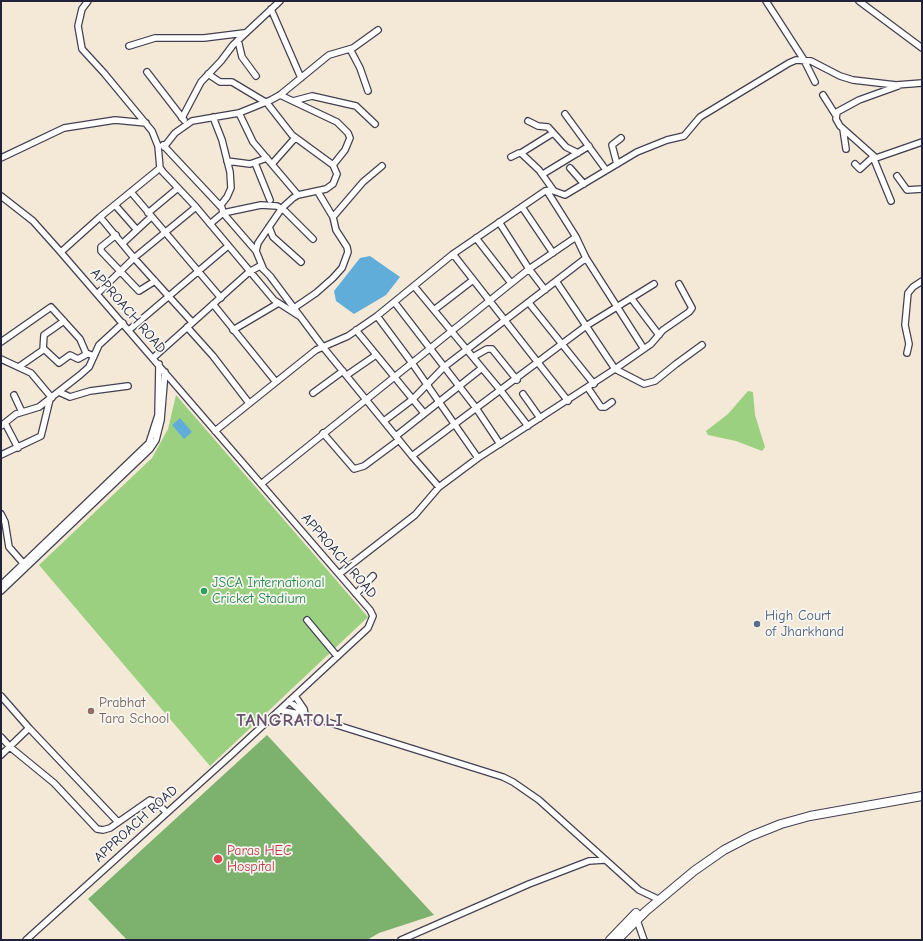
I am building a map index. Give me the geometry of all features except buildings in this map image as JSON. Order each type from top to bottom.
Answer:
[{"type":"main road","points":[[610,940],[628,921],[657,899],[688,872],[694,871],[737,843],[782,824],[832,812],[922,796]]},
{"type":"main road","points":[[618,940],[657,899]]},
{"type":"street","points":[[88,1],[82,9],[78,26],[82,49],[109,78],[146,123],[156,138],[220,206],[223,213],[256,251],[263,268],[323,346],[397,438],[439,487]]},
{"type":"street","points":[[182,118],[195,91],[208,74],[238,40],[280,1]]},
{"type":"street","points":[[766,1],[804,60],[815,82]]},
{"type":"street","points":[[859,1],[922,48]]},
{"type":"street","points":[[271,9],[301,78]]},
{"type":"street","points":[[164,147],[175,133],[187,124],[213,117],[240,113],[267,103],[280,95],[330,55],[350,49],[378,30]]},
{"type":"street","points":[[129,46],[155,38],[204,38],[245,33]]},
{"type":"street","points":[[238,40],[242,57],[256,76]]},
{"type":"street","points":[[350,49],[360,68],[368,91]]},
{"type":"street","points":[[215,431],[323,346],[348,336],[377,316],[395,303],[453,254],[522,207],[550,191],[565,195],[637,152],[667,140],[684,136],[700,117],[789,63],[796,60],[804,60],[846,78],[900,85],[922,83]]},
{"type":"street","points":[[147,72],[187,124]]},
{"type":"street","points":[[208,74],[220,82],[232,82],[267,103],[295,138],[333,165],[337,174],[336,180],[329,187],[318,192],[298,195],[282,208],[256,245],[256,251]]},
{"type":"street","points":[[835,114],[860,100],[900,85]]},
{"type":"street","points":[[280,95],[333,119],[348,132],[349,142],[333,165]]},
{"type":"street","points":[[823,95],[835,114],[837,123],[873,157],[891,201]]},
{"type":"street","points":[[293,101],[312,96],[356,106],[375,124]]},
{"type":"street","points":[[240,113],[253,142],[298,195]]},
{"type":"street","points":[[565,114],[606,170]]},
{"type":"street","points":[[213,117],[222,140],[231,188],[227,197],[220,206]]},
{"type":"street","points":[[1,158],[51,133],[75,126],[115,120],[146,123]]},
{"type":"street","points":[[528,121],[538,126],[546,126],[566,147],[578,153]]},
{"type":"street","points":[[843,129],[846,149]]},
{"type":"street","points":[[511,157],[517,153],[521,153],[553,133]]},
{"type":"street","points":[[156,138],[160,168],[196,207],[277,304],[301,317]]},
{"type":"street","points":[[272,164],[295,138]]},
{"type":"street","points":[[617,164],[612,145],[621,138]]},
{"type":"street","points":[[855,164],[860,169],[873,157],[884,157],[922,142]]},
{"type":"street","points":[[543,174],[589,146]]},
{"type":"street","points":[[521,153],[543,174],[550,191],[586,258],[644,349]]},
{"type":"street","points":[[227,162],[255,163],[267,158]]},
{"type":"street","points":[[255,163],[270,200]]},
{"type":"street","points":[[333,217],[364,182],[382,166]]},
{"type":"street","points":[[61,252],[100,217],[160,168]]},
{"type":"street","points":[[570,168],[584,184]]},
{"type":"street","points":[[897,176],[908,190],[922,189]]},
{"type":"street","points":[[122,243],[137,230],[178,188]]},
{"type":"street","points":[[131,192],[164,234],[221,298]]},
{"type":"street","points":[[294,308],[334,278],[342,268],[347,257],[347,247],[336,230],[333,217],[318,192]]},
{"type":"street","name":"APPROACH ROAD","points":[[1,196],[33,221],[61,252],[370,610],[372,616],[368,628],[26,940]]},
{"type":"street","points":[[210,224],[223,213],[267,204],[282,208],[313,239]]},
{"type":"street","points":[[115,205],[137,230]]},
{"type":"street","points":[[97,294],[134,258],[196,207]]},
{"type":"street","points":[[522,207],[553,253]]},
{"type":"street","points":[[100,217],[134,258],[192,322]]},
{"type":"street","points":[[499,222],[529,269],[545,290]]},
{"type":"street","points":[[269,227],[273,237],[301,262]]},
{"type":"street","points":[[116,235],[100,249],[139,291],[155,281]]},
{"type":"street","points":[[261,484],[489,300],[529,269],[576,237]]},
{"type":"street","points":[[476,238],[511,283]]},
{"type":"street","points":[[129,330],[228,246]]},
{"type":"street","points":[[453,254],[568,401]]},
{"type":"street","points":[[384,421],[413,399],[444,367],[506,321],[586,258]]},
{"type":"street","points":[[153,358],[249,272],[256,267],[263,268]]},
{"type":"street","points":[[434,310],[473,280]]},
{"type":"street","points":[[556,281],[615,369],[644,384],[649,384],[655,381],[702,345]]},
{"type":"street","points":[[908,353],[909,344],[905,325],[907,300],[910,290],[922,281]]},
{"type":"street","points":[[412,456],[516,380],[586,326],[654,284]]},
{"type":"street","points":[[339,574],[415,515],[439,487],[478,458],[588,388],[644,349],[692,308],[679,284]]},
{"type":"street","points":[[414,286],[528,426]]},
{"type":"street","points":[[631,298],[659,335]]},
{"type":"street","points":[[395,303],[476,408],[500,444]]},
{"type":"street","points":[[529,303],[594,384]]},
{"type":"street","points":[[213,304],[276,382]]},
{"type":"street","points":[[233,330],[277,304]]},
{"type":"street","points":[[1,342],[50,307],[81,340],[87,354]]},
{"type":"street","points":[[377,316],[428,385],[478,458]]},
{"type":"street","points":[[64,321],[44,335],[44,349],[58,363],[69,356],[78,359],[87,354],[94,356]]},
{"type":"street","points":[[18,448],[3,424],[14,415],[39,407],[85,371],[101,343],[123,323]]},
{"type":"street","points":[[187,327],[213,356],[249,403]]},
{"type":"street","points":[[356,330],[424,413]]},
{"type":"street","points":[[20,366],[44,349]]},
{"type":"street","points":[[473,357],[487,349],[492,349],[516,380]]},
{"type":"street","points":[[313,393],[376,355]]},
{"type":"street","points":[[1,359],[20,366],[34,376],[51,398]]},
{"type":"street","points":[[1,585],[149,443],[158,415],[159,364]]},
{"type":"street","points":[[324,433],[354,469],[364,466],[424,413],[482,368]]},
{"type":"street","points":[[1,591],[150,449],[156,440],[161,420],[165,372]]},
{"type":"street","points":[[59,392],[70,397],[90,391],[128,386]]},
{"type":"street","points":[[588,388],[601,407],[605,407],[612,402]]},
{"type":"street","points":[[524,394],[540,418]]},
{"type":"street","points":[[14,395],[22,412]]},
{"type":"street","points":[[1,455],[18,448],[42,434],[51,398]]},
{"type":"street","points":[[1,514],[4,519],[9,547],[23,564]]},
{"type":"street","points":[[356,594],[373,576]]},
{"type":"street","points":[[307,620],[337,656]]},
{"type":"street","points":[[1,696],[29,728],[118,822]]},
{"type":"street","points":[[295,696],[304,709],[306,716]]},
{"type":"street","points":[[289,701],[306,716],[513,782],[539,800],[639,890],[657,899]]},
{"type":"street","points":[[278,711],[300,719],[306,716]]},
{"type":"street","points":[[1,755],[29,728]]},
{"type":"street","points":[[1,738],[54,783],[97,829],[106,829],[150,800],[156,802],[166,812]]},
{"type":"street","points":[[401,940],[529,884],[589,862],[604,860]]},
{"type":"street","points":[[635,921],[640,928],[644,940]]},
{"type":"green space","points":[[748,391],[753,392],[755,415],[765,447],[762,451],[736,441],[708,435],[706,431],[728,414]]},
{"type":"green space","name":"JSCA International Cricket Stadium","points":[[176,395],[368,617],[210,766],[39,565],[152,458],[168,429]]},
{"type":"green space","points":[[267,735],[434,915],[379,933],[367,940],[127,940],[88,899]]},
{"type":"water","points":[[370,256],[400,277],[386,295],[354,314],[336,301],[334,291],[360,258]]},
{"type":"water","points":[[180,418],[192,432],[184,439],[172,425]]},
{"type":"place","name":"JSCA International Cricket Stadium","points":[[204,591]]},
{"type":"place","name":"High Court of Jharkhand","points":[[757,624]]},
{"type":"place","name":"Prabhat Tara School","points":[[91,711]]},
{"type":"place","name":"Paras HEC Hospital","points":[[218,859]]},
{"type":"district","name":"TANGRATOLI","points":[[290,721]]}]
